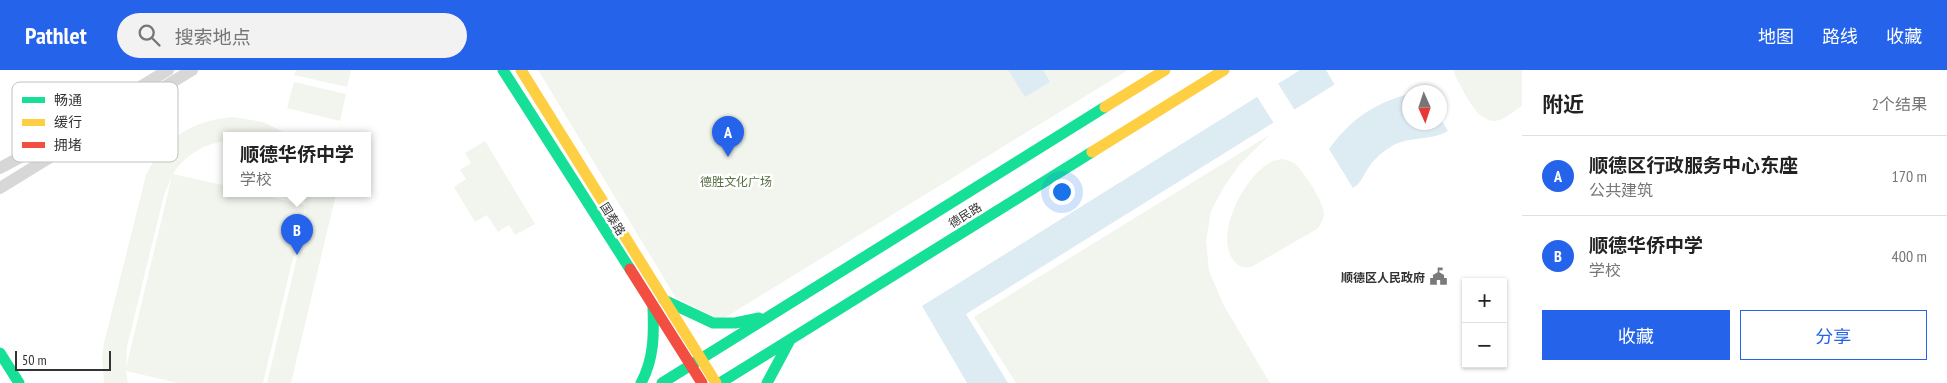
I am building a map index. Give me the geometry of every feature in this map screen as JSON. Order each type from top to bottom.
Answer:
[{"type":"main road","name":"国泰路","points":[[503,70],[702,383]]},
{"type":"main road","name":"国泰路","points":[[521,70],[716,383]]},
{"type":"main road","points":[[662,383],[1165,70]]},
{"type":"main road","name":"德民路","points":[[720,383],[1224,70]]},
{"type":"main road","points":[[664,300],[713,324],[734,323],[770,316]]},
{"type":"main road","points":[[641,383],[646,376],[652,356],[654,340],[653,307]]},
{"type":"main road","points":[[766,383],[792,339]]},
{"type":"main road","points":[[0,353],[19,383]]},
{"type":"street","points":[[148,82],[168,70]]},
{"type":"street","points":[[172,82],[192,70]]},
{"type":"street","points":[[0,168],[12,162]]},
{"type":"street","points":[[0,188],[42,162]]},
{"type":"green space","points":[[296,70],[351,70],[347,87],[294,75]]},
{"type":"green space","name":"德胜文化广场","points":[[538,70],[1128,70],[721,320],[676,298]]},
{"type":"green space","points":[[1454,70],[1522,70],[1522,106],[1502,119],[1488,120],[1471,104],[1455,76]]},
{"type":"green space","points":[[294,82],[346,94],[340,121],[287,108]]},
{"type":"green space","points":[[232,117],[263,122],[283,132],[223,132],[223,142],[211,144],[196,151],[183,161],[173,174],[223,185],[223,197],[271,197],[305,205],[304,197],[335,197],[291,383],[267,383],[304,228],[305,208],[263,383],[178,383],[126,371],[128,383],[104,383],[102,357],[104,343],[146,175],[153,162],[178,162],[178,136],[192,127]],"holes":[[[172,176],[126,368],[127,347],[164,195]]]},
{"type":"green space","points":[[1271,134],[1240,164],[1225,185],[1211,211],[1206,241],[1209,271],[1224,306],[1270,383],[1016,383],[974,317]]},
{"type":"green space","points":[[485,141],[535,224],[515,235],[509,225],[498,232],[487,215],[475,222],[454,187],[466,179],[460,170],[471,163],[465,153]]},
{"type":"green space","points":[[1282,159],[1294,163],[1308,180],[1321,203],[1323,219],[1317,229],[1251,267],[1241,267],[1234,261],[1228,250],[1227,236],[1235,207],[1251,179],[1272,161]]},
{"type":"shaded area","points":[[1008,70],[1043,70],[1050,82],[1025,97]]},
{"type":"shaded area","points":[[1300,70],[1358,70],[966,314],[1008,383],[967,383],[922,306]]},
{"type":"shaded area","points":[[1402,96],[1402,130],[1447,129],[1448,131],[1392,146],[1374,160],[1360,182],[1353,188],[1329,149],[1354,121],[1374,108]]},
{"type":"pier","points":[[1326,70],[1361,70],[1336,87]]},
{"type":"pier","points":[[1277,82],[1296,112],[1275,125],[1256,95]]},
{"type":"traffic: fast","points":[[503,70],[630,269]]},
{"type":"traffic: fast","points":[[662,383],[1105,107]]},
{"type":"traffic: fast","points":[[720,383],[1092,152]]},
{"type":"traffic: fast","points":[[664,300],[713,323],[735,323],[759,318]]},
{"type":"traffic: fast","points":[[641,383],[651,356],[653,308]]},
{"type":"traffic: fast","points":[[767,383],[789,342]]},
{"type":"traffic: fast","points":[[0,353],[19,383]]},
{"type":"traffic: slow","points":[[521,70],[716,383]]},
{"type":"traffic: slow","points":[[1105,107],[1165,70]]},
{"type":"traffic: slow","points":[[1092,152],[1224,70]]},
{"type":"traffic: jam","points":[[630,269],[702,383]]},
{"type":"place","name":"顺德区行政服务中心东座","points":[[728,157]]},
{"type":"place","name":"顺德华侨中学","points":[[297,255]]},
{"type":"place","name":"顺德区人民政府","points":[[1439,277]]}]
